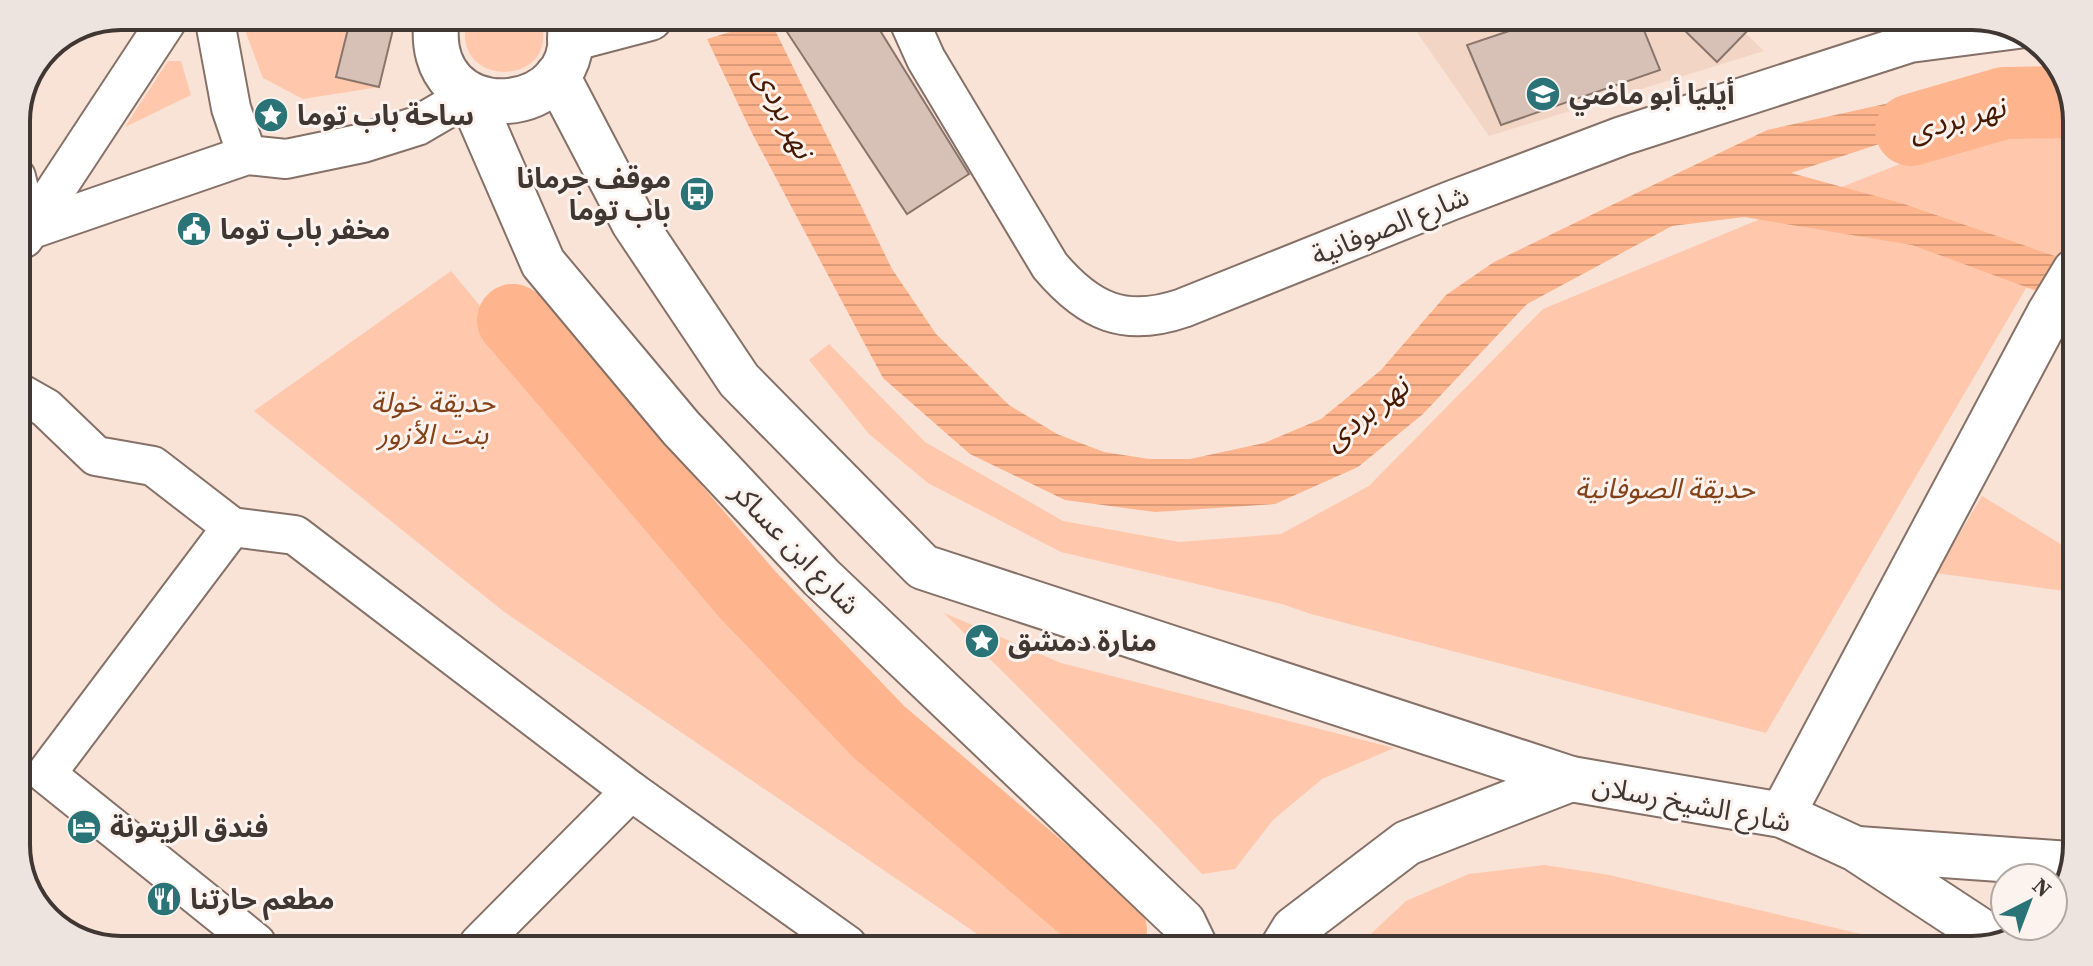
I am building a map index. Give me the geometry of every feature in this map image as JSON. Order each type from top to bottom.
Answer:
[{"type":"main road","points":[[435,30],[434,40],[440,62],[452,80],[470,95],[508,103],[526,99],[544,89],[565,44],[611,30]]},
{"type":"main road","name":"شارع الشيخ رسلان","points":[[565,44],[634,223],[739,380],[923,567],[1571,779],[1782,815],[1856,849]]},
{"type":"main road","name":"شارع ابن عساكر","points":[[470,95],[543,263],[681,428],[821,577],[1183,922],[1190,936]]},
{"type":"main road","points":[[1782,815],[2063,291]]},
{"type":"main road","points":[[1290,936],[1294,929],[1407,843],[1571,779]]},
{"type":"main road","points":[[1856,849],[2041,862]]},
{"type":"main road","points":[[1856,849],[1986,935]]},
{"type":"street","points":[[30,228],[161,30]]},
{"type":"street","points":[[217,30],[231,108],[247,155]]},
{"type":"street","name":"شارع الصوفانية","points":[[913,30],[926,59],[1050,266],[1073,293],[1113,313],[1135,317],[1160,316],[1183,308],[1450,201],[1902,33],[1976,30]]},
{"type":"street","points":[[30,236],[247,155],[286,159],[363,143],[417,126],[470,95]]},
{"type":"street","points":[[30,399],[46,408],[96,456],[153,466],[232,527],[295,535],[631,791],[834,936]]},
{"type":"street","points":[[232,527],[46,774],[247,936]]},
{"type":"street","points":[[487,936],[631,791]]},
{"type":"shaded area","name":"أيليا أبو ماضي","points":[[1415,30],[1742,30],[1764,51],[1489,136]]},
{"type":"green space","points":[[246,30],[348,30],[337,77],[379,87],[303,99],[263,78]]},
{"type":"green space","points":[[466,30],[542,30],[543,42],[536,58],[522,69],[504,72],[487,68],[473,58],[465,41]]},
{"type":"green space","points":[[168,61],[181,61],[191,95],[125,127]]},
{"type":"green space","name":"حديقة الصوفانية","points":[[2063,118],[2063,298],[2026,288],[1766,733],[1282,604],[1061,552],[928,483],[869,434],[809,360],[829,344],[925,442],[1063,521],[1179,542],[1281,534],[1369,486],[1543,309],[2012,120]]},
{"type":"green space","name":"حديقة خولة بنت الأزور","points":[[451,271],[711,584],[843,720],[1121,921],[1128,936],[980,936],[503,611],[254,411]]},
{"type":"green space","points":[[1982,496],[2063,546],[2063,591],[1936,573]]},
{"type":"green space","points":[[944,613],[1061,663],[1394,748],[1322,779],[1273,820],[1235,869],[1202,874]]},
{"type":"green space","points":[[1544,865],[1609,875],[1870,936],[1369,936],[1406,901],[1469,874]]},
{"type":"water","points":[[737,30],[775,30],[892,269],[936,334],[1009,405],[1057,434],[1104,452],[1149,459],[1190,459],[1264,443],[1321,419],[1381,370],[1446,295],[1494,262],[1767,130],[1962,87],[2053,80],[2061,102],[2004,103],[1791,173],[1901,203],[2063,259],[2063,298],[1912,245],[1744,217],[1672,226],[1527,304],[1423,414],[1358,467],[1275,504],[1155,512],[1065,500],[970,454],[883,378],[752,133],[707,39]]},
{"type":"building","points":[[348,30],[393,30],[379,87],[336,77]]},
{"type":"building","points":[[786,30],[880,30],[969,174],[907,214]]},
{"type":"building","points":[[1512,30],[1644,30],[1660,70],[1501,125],[1467,45]]},
{"type":"building","points":[[1684,30],[1748,30],[1717,62]]},
{"type":"waterway","name":"نهر بردى","points":[[1911,130],[2004,103],[2061,102]]},
{"type":"waterway","points":[[513,320],[748,595],[879,732],[1111,930]]},
{"type":"place","name":"أيليا أبو ماضي","points":[[1543,94]]},
{"type":"place","name":"ساحة باب توما","points":[[271,115]]},
{"type":"place","name":"موقف جرمانا باب توما","points":[[697,194]]},
{"type":"place","name":"مخفر باب توما","points":[[194,229]]},
{"type":"place","name":"منارة دمشق","points":[[982,641]]},
{"type":"place","name":"فندق الزيتونة","points":[[84,827]]},
{"type":"place","name":"مطعم حارتنا","points":[[164,899]]}]
